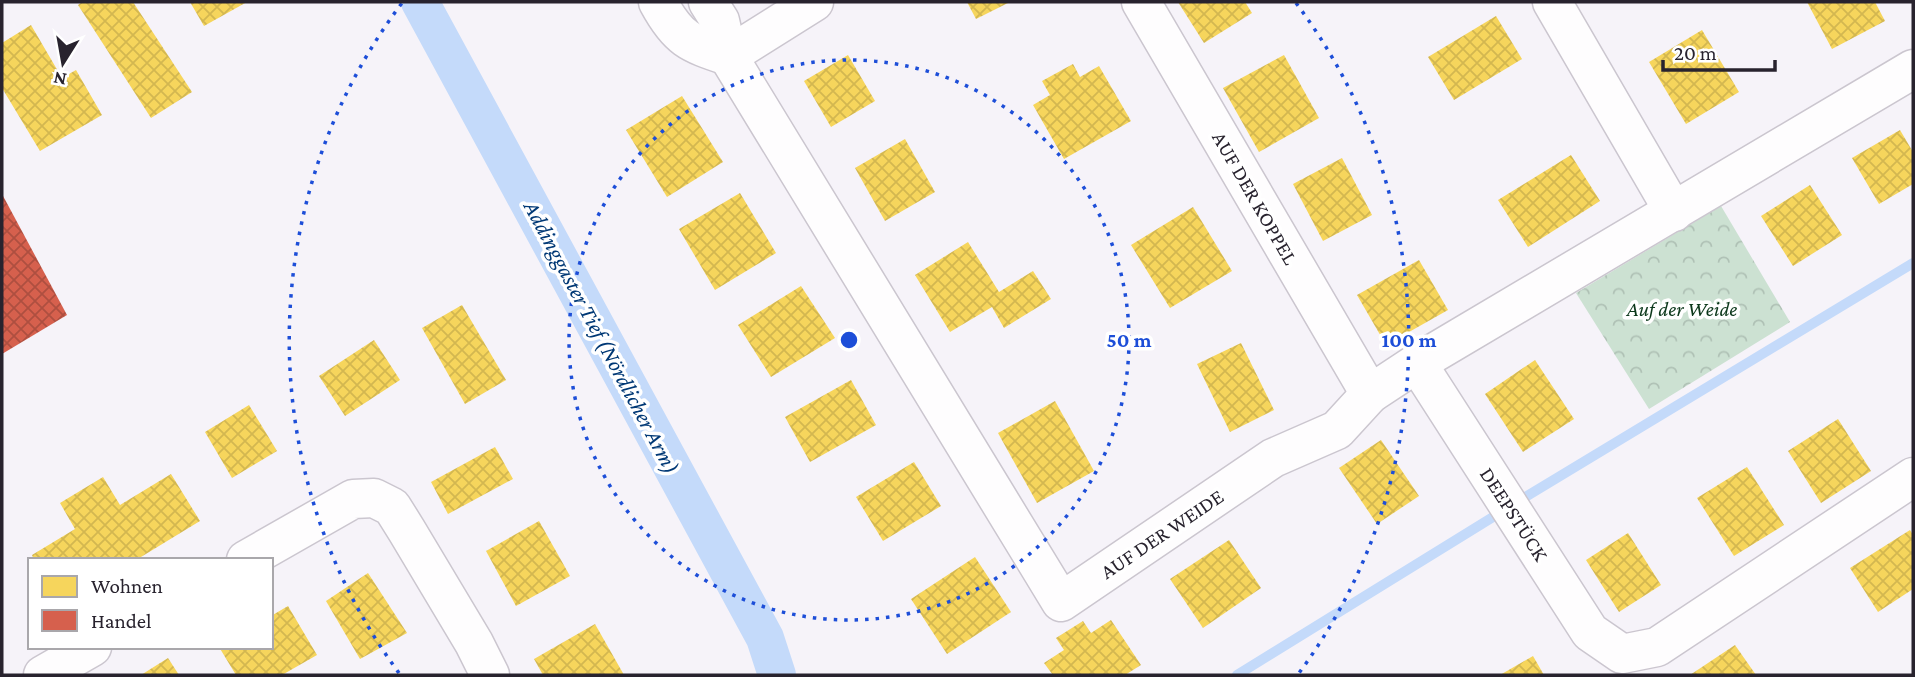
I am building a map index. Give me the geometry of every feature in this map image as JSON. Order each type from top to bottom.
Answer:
[{"type":"street","points":[[658,2],[668,20],[691,44],[727,56],[814,2]]},
{"type":"street","name":"AUF DER WEIDE","points":[[708,2],[720,21],[727,56],[1061,602],[1273,458],[1337,430],[1370,394],[1417,363],[1913,69]]},
{"type":"street","name":"AUF DER KOPPEL","points":[[1141,2],[1370,394]]},
{"type":"street","points":[[1552,2],[1674,212]]},
{"type":"street","name":"DEEPSTÜCK","points":[[1417,363],[1590,632],[1628,665],[1913,477]]},
{"type":"street","points":[[250,558],[353,499],[374,498],[392,507],[474,643],[490,675]]},
{"type":"street","points":[[43,675],[88,649]]},
{"type":"green space","name":"Auf der Weide","points":[[1721,206],[1790,322],[1649,409],[1576,293]]},
{"type":"building: Wohnen","points":[[82,2],[133,2],[192,92],[151,118],[78,5]]},
{"type":"building: Wohnen","points":[[190,2],[247,2],[204,26]]},
{"type":"building: Wohnen","points":[[967,2],[1010,2],[976,19]]},
{"type":"building: Wohnen","points":[[1178,2],[1245,2],[1252,13],[1204,43]]},
{"type":"building: Wohnen","points":[[1807,2],[1875,2],[1885,21],[1832,49]]},
{"type":"building: Wohnen","points":[[1496,16],[1522,59],[1454,100],[1428,57]]},
{"type":"building: Wohnen","points":[[31,25],[62,78],[76,70],[102,115],[40,151],[2,88],[2,43]]},
{"type":"building: Wohnen","points":[[1702,30],[1739,92],[1686,124],[1649,62]]},
{"type":"building: Wohnen","points":[[848,55],[875,101],[831,127],[804,81]]},
{"type":"building: Wohnen","points":[[1284,55],[1319,118],[1259,152],[1223,88]]},
{"type":"building: Wohnen","points":[[1073,64],[1080,77],[1099,66],[1131,121],[1064,159],[1033,105],[1050,95],[1042,81]]},
{"type":"building: Wohnen","points":[[682,96],[723,162],[667,197],[626,130]]},
{"type":"building: Wohnen","points":[[1900,130],[1913,152],[1913,184],[1879,204],[1852,158]]},
{"type":"building: Wohnen","points":[[905,139],[935,192],[885,221],[855,168]]},
{"type":"building: Wohnen","points":[[1571,155],[1600,201],[1528,247],[1498,200]]},
{"type":"building: Wohnen","points":[[1342,158],[1372,215],[1323,241],[1293,184]]},
{"type":"building: Wohnen","points":[[1810,185],[1842,235],[1793,266],[1761,216]]},
{"type":"building: Wohnen","points":[[740,193],[776,253],[715,290],[679,229]]},
{"type":"building: Wohnen","points":[[1193,207],[1232,271],[1170,308],[1131,245]]},
{"type":"building: Wohnen","points":[[968,242],[999,292],[1033,271],[1051,299],[1004,328],[992,307],[950,332],[915,275]]},
{"type":"building: Wohnen","points":[[1419,260],[1448,310],[1386,345],[1357,295]]},
{"type":"building: Wohnen","points":[[801,286],[835,338],[771,377],[738,325]]},
{"type":"building: Wohnen","points":[[462,305],[506,380],[465,404],[422,328]]},
{"type":"building: Wohnen","points":[[374,340],[400,380],[345,416],[319,376]]},
{"type":"building: Wohnen","points":[[1241,343],[1274,410],[1230,432],[1197,364]]},
{"type":"building: Wohnen","points":[[1535,360],[1574,419],[1523,452],[1485,394]]},
{"type":"building: Wohnen","points":[[851,380],[876,425],[810,462],[785,417]]},
{"type":"building: Wohnen","points":[[1055,401],[1094,471],[1037,503],[998,433]]},
{"type":"building: Wohnen","points":[[249,405],[277,451],[232,478],[205,432]]},
{"type":"building: Wohnen","points":[[1838,419],[1871,471],[1821,503],[1788,451]]},
{"type":"building: Wohnen","points":[[1381,440],[1419,496],[1377,524],[1339,468]]},
{"type":"building: Wohnen","points":[[495,447],[513,479],[448,514],[431,482]]},
{"type":"building: Wohnen","points":[[914,462],[941,506],[883,541],[856,497]]},
{"type":"building: Wohnen","points":[[1747,467],[1784,525],[1734,556],[1697,498]]},
{"type":"building: Wohnen","points":[[171,474],[200,521],[139,558],[33,558],[32,555],[75,529],[60,503],[103,477],[120,505]]},
{"type":"building: Wohnen","points":[[539,521],[570,576],[516,606],[486,551]]},
{"type":"building: Wohnen","points":[[1910,530],[1913,535],[1913,589],[1878,612],[1850,568]]},
{"type":"building: Wohnen","points":[[1628,533],[1661,585],[1619,612],[1586,560]]},
{"type":"building: Wohnen","points":[[1229,540],[1261,588],[1203,628],[1170,579]]},
{"type":"building: Wohnen","points":[[975,557],[1011,612],[947,654],[911,599]]},
{"type":"building: Wohnen","points":[[368,573],[407,633],[360,659],[326,601]]},
{"type":"building: Wohnen","points":[[288,606],[317,655],[282,675],[236,675],[220,649],[273,649],[273,615]]},
{"type":"building: Wohnen","points":[[1111,620],[1141,665],[1125,675],[1053,675],[1044,663],[1064,650],[1056,638],[1083,621],[1091,633]]},
{"type":"building: Wohnen","points":[[595,624],[624,675],[543,675],[534,659]]},
{"type":"building: Wohnen","points":[[1735,645],[1756,675],[1690,675]]},
{"type":"building: Wohnen","points":[[1533,656],[1544,675],[1500,675]]},
{"type":"building: Wohnen","points":[[168,658],[179,675],[141,675]]},
{"type":"building: Handel","points":[[2,194],[67,315],[2,354]]},
{"type":"waterway","name":"Addinggaster Tief (Nördlicher Arm)","points":[[420,2],[765,638],[777,675]]},
{"type":"waterway","points":[[1527,496],[1913,263]]},
{"type":"waterway","points":[[1237,675],[1493,517]]}]
